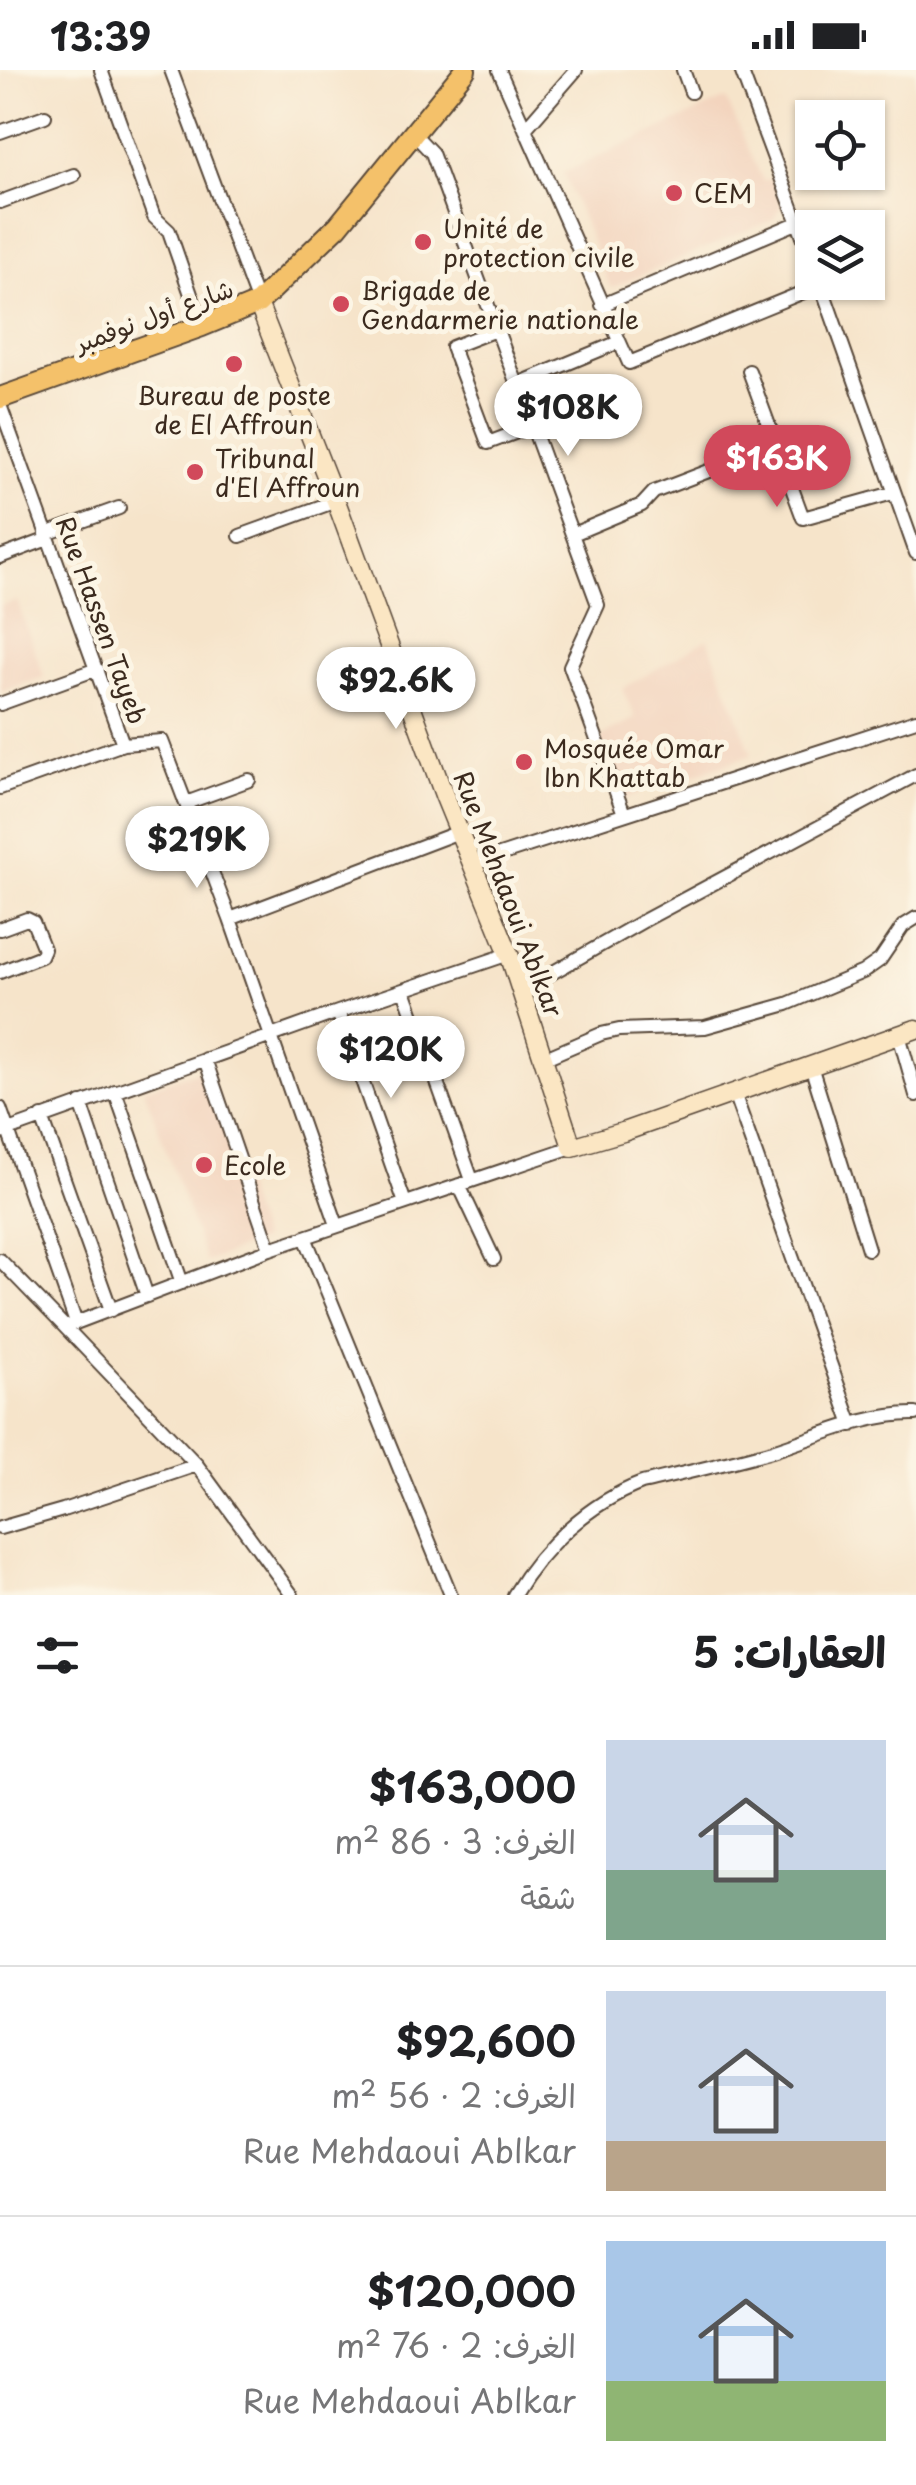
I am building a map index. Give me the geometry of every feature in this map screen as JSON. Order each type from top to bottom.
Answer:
[{"type":"main road","name":"شارع أول نوفمبر","points":[[0,402],[258,303],[338,226],[464,70]]},
{"type":"street","points":[[101,70],[154,217],[169,232],[202,326]]},
{"type":"street","name":"Rue Mehdaoui Ablkar","points":[[171,70],[509,954],[572,1147]]},
{"type":"street","points":[[499,70],[629,363],[795,294]]},
{"type":"street","points":[[525,129],[576,70]]},
{"type":"street","points":[[683,70],[691,92]]},
{"type":"street","points":[[742,70],[795,211]]},
{"type":"street","points":[[0,132],[45,116]]},
{"type":"street","points":[[413,134],[432,152],[598,604],[570,666],[624,814]]},
{"type":"street","points":[[0,202],[74,175]]},
{"type":"street","points":[[602,304],[795,224]]},
{"type":"street","points":[[826,300],[916,553]]},
{"type":"street","points":[[498,329],[452,347],[488,444],[534,426]]},
{"type":"street","points":[[518,384],[619,342]]},
{"type":"street","points":[[749,370],[803,518],[893,493]]},
{"type":"street","name":"Rue Hassen Tayeb","points":[[0,402],[123,744],[162,741],[230,920],[337,1226]]},
{"type":"street","points":[[573,534],[642,505],[654,492],[714,469]]},
{"type":"street","points":[[240,536],[336,501]]},
{"type":"street","points":[[0,556],[119,508]]},
{"type":"street","points":[[0,704],[97,669]]},
{"type":"street","points":[[472,864],[916,720]]},
{"type":"street","points":[[0,788],[123,744]]},
{"type":"street","points":[[520,990],[916,774]]},
{"type":"street","points":[[186,803],[249,780]]},
{"type":"street","points":[[230,920],[460,832]]},
{"type":"street","points":[[543,1060],[601,1034],[705,1027],[787,1004],[863,972],[880,960],[903,926],[916,918]]},
{"type":"street","points":[[0,929],[26,919],[33,922],[44,949],[40,956],[0,972]]},
{"type":"street","points":[[4,1131],[509,954]]},
{"type":"street","points":[[404,990],[465,1183],[494,1259]]},
{"type":"street","points":[[338,1012],[404,1203]]},
{"type":"street","points":[[70,1325],[304,1237],[734,1094],[907,1032],[916,1091]]},
{"type":"street","points":[[206,1059],[270,1249]]},
{"type":"street","points":[[811,1066],[868,1249]]},
{"type":"street","points":[[115,1090],[182,1283]]},
{"type":"street","points":[[734,1094],[852,1425]]},
{"type":"street","points":[[81,1103],[146,1296]]},
{"type":"street","points":[[0,1108],[4,1131],[70,1325]]},
{"type":"street","points":[[42,1117],[112,1310]]},
{"type":"street","points":[[304,1237],[451,1595]]},
{"type":"street","points":[[0,1260],[70,1325],[198,1466],[292,1595]]},
{"type":"street","points":[[514,1595],[546,1551],[575,1523],[623,1490],[852,1425],[916,1414]]},
{"type":"street","points":[[0,1528],[198,1466]]},
{"type":"shaded area","name":"CEM","points":[[726,99],[763,181],[772,179],[781,205],[774,219],[611,288],[563,173]]},
{"type":"shaded area","points":[[17,601],[44,677],[0,692],[0,606]]},
{"type":"shaded area","points":[[708,639],[752,755],[667,784],[656,778],[641,783],[641,793],[626,799],[600,737],[636,718],[622,689]]},
{"type":"shaded area","name":"Ecole","points":[[203,1069],[262,1240],[206,1262],[144,1089]]},
{"type":"place","name":"CEM","points":[[674,193]]},
{"type":"place","name":"Unité de protection civile","points":[[423,242]]},
{"type":"place","name":"Brigade de Gendarmerie nationale","points":[[341,304]]},
{"type":"place","name":"Bureau de poste de El Affroun","points":[[234,364]]},
{"type":"place","name":"Tribunal d'El Affroun","points":[[195,472]]},
{"type":"place","name":"Mosquée Omar Ibn Khattab","points":[[524,762]]},
{"type":"place","name":"Ecole","points":[[204,1165]]}]
